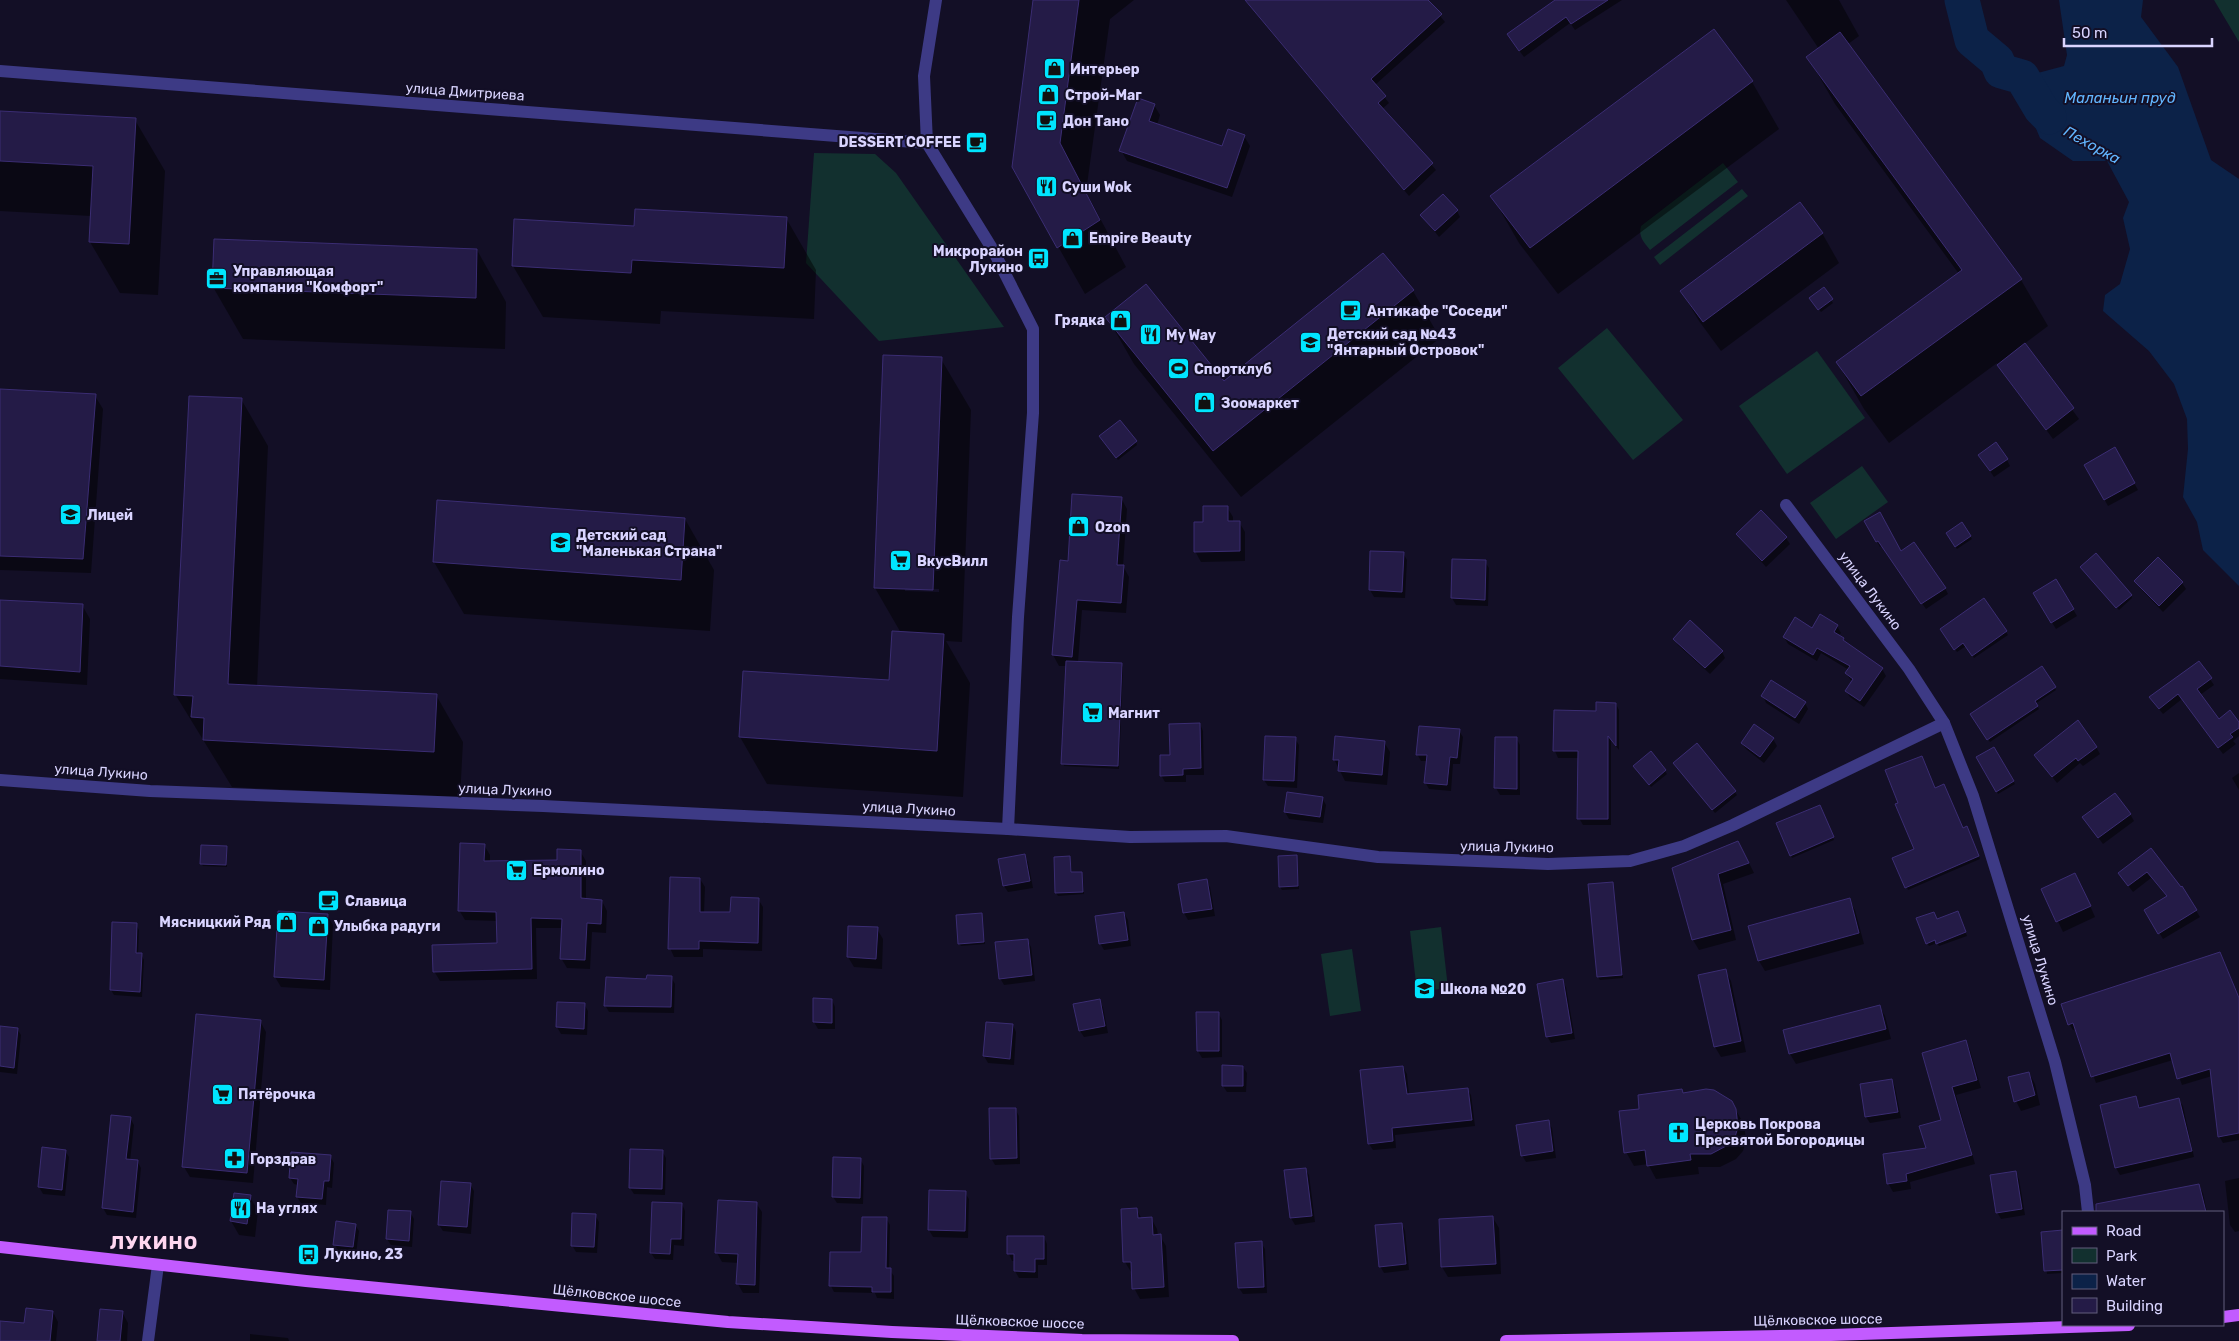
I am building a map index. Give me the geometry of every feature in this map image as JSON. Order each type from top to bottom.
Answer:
[{"type":"main road","name":"Щёлковское шоссе","points":[[0,1247],[306,1282],[728,1322],[892,1332],[1082,1340],[1233,1341]]},
{"type":"main road","points":[[2224,1316],[2239,1315]]},
{"type":"main road","name":"Щёлковское шоссе","points":[[1506,1341],[1831,1338],[2103,1326]]},
{"type":"street","points":[[936,0],[924,76],[927,143],[994,250],[1032,329],[1033,413],[1018,617],[1008,828]]},
{"type":"street","name":"улица Дмитриева","points":[[0,71],[927,143]]},
{"type":"street","name":"улица Лукино","points":[[1786,504],[1903,661],[1944,723],[1973,796],[2055,1062],[2085,1184],[2088,1211]]},
{"type":"street","name":"улица Лукино","points":[[0,780],[150,791],[542,806],[1008,828],[1082,834],[1226,836],[1378,857],[1548,864],[1630,861],[1684,846],[1733,825],[1944,723]]},
{"type":"street","points":[[148,1341],[158,1265]]},
{"type":"green space","points":[[2214,0],[2239,0],[2239,42]]},
{"type":"green space","points":[[814,153],[875,154],[896,173],[1004,327],[879,341],[806,263]]},
{"type":"green space","points":[[1723,163],[1738,182],[1650,250],[1641,236],[1641,226]]},
{"type":"green space","points":[[1742,189],[1748,196],[1660,265],[1654,257]]},
{"type":"green space","points":[[1607,328],[1683,420],[1633,460],[1558,368]]},
{"type":"green space","points":[[1817,351],[1865,418],[1787,474],[1739,406]]},
{"type":"green space","points":[[1862,466],[1888,502],[1836,539],[1810,503]]},
{"type":"green space","points":[[1441,927],[1448,988],[1417,992],[1410,931]]},
{"type":"green space","points":[[1352,949],[1361,1011],[1330,1016],[1321,954]]},
{"type":"water","name":"Маланьин пруд","points":[[2059,0],[2143,0],[2141,17],[2178,67],[2211,160],[2239,179],[2239,586],[2203,550],[2197,522],[2183,497],[2188,449],[2187,419],[2174,384],[2149,351],[2103,311],[2105,295],[2120,284],[2130,249],[2123,218],[2129,202],[2107,161],[2073,161],[2040,138],[2018,86],[2022,77],[2064,66],[2067,55]]},
{"type":"building","points":[[1033,0],[1079,0],[1060,143],[1100,220],[1057,248],[1012,167]]},
{"type":"building","points":[[1245,0],[1428,0],[1442,14],[1371,79],[1386,96],[1378,103],[1433,163],[1404,190]]},
{"type":"building","points":[[1555,0],[1608,0],[1571,24],[1566,17],[1519,51],[1507,34]]},
{"type":"building","points":[[1714,29],[1753,81],[1530,248],[1490,196]]},
{"type":"building","points":[[1840,32],[2022,279],[1861,396],[1836,362],[1962,270],[1806,57]]},
{"type":"building","points":[[1138,98],[1155,104],[1149,121],[1222,146],[1228,129],[1245,135],[1227,188],[1119,151]]},
{"type":"building","points":[[0,111],[136,118],[129,244],[89,242],[93,166],[0,161]]},
{"type":"building","points":[[1443,194],[1458,210],[1435,231],[1420,215]]},
{"type":"building","points":[[1800,202],[1823,233],[1703,322],[1680,291]]},
{"type":"building","points":[[635,209],[787,217],[784,268],[632,260],[631,273],[512,266],[514,219],[634,226]]},
{"type":"building","points":[[214,239],[477,249],[476,298],[212,288]]},
{"type":"building","points":[[1383,253],[1414,290],[1213,451],[1105,317],[1146,284],[1224,381]]},
{"type":"building","points":[[1824,287],[1833,299],[1818,310],[1809,298]]},
{"type":"building","points":[[2025,343],[2074,408],[2046,430],[1997,365]]},
{"type":"building","points":[[883,355],[942,357],[933,590],[874,588]]},
{"type":"building","points":[[0,389],[96,394],[83,559],[0,556]]},
{"type":"building","points":[[189,396],[242,398],[228,684],[437,694],[434,752],[203,740],[204,718],[191,717],[193,696],[174,695]]},
{"type":"building","points":[[1120,420],[1137,441],[1116,458],[1099,436]]},
{"type":"building","points":[[1996,442],[2008,459],[1990,471],[1978,455]]},
{"type":"building","points":[[2115,447],[2135,483],[2104,500],[2084,465]]},
{"type":"building","points":[[1072,494],[1122,497],[1117,565],[1124,565],[1121,603],[1077,600],[1072,657],[1052,655],[1060,560],[1068,561]]},
{"type":"building","points":[[437,500],[685,518],[681,580],[433,562]]},
{"type":"building","points":[[1203,506],[1228,506],[1228,521],[1240,521],[1240,551],[1194,552],[1194,522],[1203,522]]},
{"type":"building","points":[[1761,510],[1787,537],[1762,561],[1736,534]]},
{"type":"building","points":[[1880,512],[1901,551],[1914,542],[1946,588],[1921,604],[1878,541],[1876,542],[1864,521]]},
{"type":"building","points":[[1962,522],[1971,536],[1955,547],[1946,533]]},
{"type":"building","points":[[1370,551],[1404,552],[1402,592],[1369,590]]},
{"type":"building","points":[[2096,553],[2132,595],[2116,608],[2080,567]]},
{"type":"building","points":[[2158,557],[2183,582],[2159,606],[2134,581]]},
{"type":"building","points":[[1452,559],[1486,560],[1485,600],[1451,598]]},
{"type":"building","points":[[2056,579],[2074,609],[2051,623],[2033,593]]},
{"type":"building","points":[[1984,598],[2007,631],[1972,656],[1963,643],[1954,650],[1940,629]]},
{"type":"building","points":[[0,600],[83,604],[80,672],[0,666]]},
{"type":"building","points":[[1820,614],[1838,625],[1834,632],[1844,638],[1843,640],[1883,668],[1860,701],[1845,691],[1853,679],[1845,673],[1850,666],[1817,648],[1813,655],[1783,637],[1795,617],[1812,628]]},
{"type":"building","points":[[1690,620],[1723,651],[1705,668],[1673,639]]},
{"type":"building","points":[[892,631],[944,634],[937,751],[739,737],[743,671],[889,680]]},
{"type":"building","name":"Магнит","points":[[1066,661],[1122,663],[1118,766],[1061,764]]},
{"type":"building","points":[[2199,661],[2212,678],[2197,689],[2219,719],[2230,710],[2239,722],[2239,728],[2230,734],[2233,737],[2218,748],[2178,694],[2159,709],[2149,697]]},
{"type":"building","points":[[2042,666],[2056,687],[2035,701],[2038,706],[1987,740],[1970,714]]},
{"type":"building","points":[[1771,680],[1806,702],[1795,718],[1761,696]]},
{"type":"building","points":[[1596,702],[1616,703],[1616,746],[1608,736],[1608,819],[1577,819],[1578,751],[1553,751],[1554,710],[1596,711]]},
{"type":"building","points":[[2078,720],[2097,747],[2078,761],[2076,758],[2052,777],[2034,755]]},
{"type":"building","points":[[1200,723],[1201,768],[1183,769],[1183,775],[1160,776],[1160,755],[1170,755],[1169,724]]},
{"type":"building","points":[[1754,724],[1774,738],[1760,757],[1741,743]]},
{"type":"building","points":[[1419,726],[1460,729],[1457,758],[1450,757],[1447,785],[1424,783],[1427,755],[1416,755]]},
{"type":"building","points":[[1265,736],[1296,737],[1294,781],[1263,780]]},
{"type":"building","points":[[1335,736],[1385,741],[1382,775],[1338,771],[1339,760],[1333,760]]},
{"type":"building","points":[[1495,737],[1517,737],[1517,789],[1494,788]]},
{"type":"building","points":[[1697,743],[1736,791],[1712,810],[1673,763]]},
{"type":"building","points":[[1994,747],[2014,781],[1996,792],[1976,757]]},
{"type":"building","points":[[1651,751],[1666,770],[1649,785],[1633,766]]},
{"type":"building","points":[[1922,756],[1935,788],[1944,784],[1963,828],[1967,826],[1979,856],[1905,888],[1892,858],[1914,849],[1895,804],[1898,803],[1885,770]]},
{"type":"building","points":[[1287,792],[1323,797],[1320,817],[1284,812]]},
{"type":"building","points":[[2115,793],[2131,814],[2098,838],[2082,817]]},
{"type":"building","points":[[1820,805],[1834,837],[1790,856],[1776,823]]},
{"type":"building","points":[[1738,841],[1749,863],[1718,874],[1731,930],[1692,940],[1672,868]]},
{"type":"building","points":[[460,843],[485,844],[484,861],[557,860],[557,849],[581,850],[581,898],[602,900],[601,924],[587,923],[585,960],[560,959],[562,919],[531,918],[532,969],[433,972],[432,945],[497,943],[496,912],[458,911]]},
{"type":"building","points":[[201,845],[227,846],[226,865],[200,864]]},
{"type":"building","points":[[2151,848],[2182,886],[2197,910],[2158,934],[2144,910],[2167,896],[2147,872],[2128,886],[2118,873]]},
{"type":"building","points":[[1025,854],[1030,881],[1003,886],[998,859]]},
{"type":"building","points":[[1297,855],[1298,886],[1279,887],[1278,856]]},
{"type":"building","points":[[1070,856],[1071,872],[1082,872],[1083,892],[1055,893],[1054,857]]},
{"type":"building","points":[[2075,873],[2091,906],[2056,922],[2041,889]]},
{"type":"building","points":[[670,877],[700,878],[700,912],[730,912],[731,897],[759,898],[758,943],[699,941],[699,949],[668,949]]},
{"type":"building","points":[[1207,879],[1212,909],[1183,913],[1178,884]]},
{"type":"building","points":[[1613,882],[1622,975],[1597,977],[1588,884]]},
{"type":"building","points":[[1850,898],[1859,933],[1758,961],[1748,926]]},
{"type":"building","points":[[278,911],[328,914],[324,980],[274,977]]},
{"type":"building","points":[[1958,911],[1966,932],[1936,944],[1935,940],[1926,944],[1916,918],[1934,912],[1937,919]]},
{"type":"building","points":[[1124,912],[1128,940],[1099,944],[1095,916]]},
{"type":"building","points":[[982,913],[984,942],[958,944],[956,915]]},
{"type":"building","points":[[112,922],[137,923],[136,953],[142,953],[140,992],[110,990]]},
{"type":"building","points":[[848,926],[878,927],[876,959],[847,957]]},
{"type":"building","points":[[1028,939],[1032,975],[999,979],[995,942]]},
{"type":"building","points":[[2220,952],[2239,998],[2239,1133],[2218,1137],[2210,1069],[2177,1079],[2170,1053],[2091,1077],[2073,1023],[2068,1025],[2061,1004]]},
{"type":"building","points":[[1726,969],[1741,1041],[1714,1047],[1698,975]]},
{"type":"building","points":[[647,975],[672,976],[671,1007],[604,1006],[606,977],[646,979]]},
{"type":"building","points":[[1563,979],[1572,1033],[1546,1037],[1537,984]]},
{"type":"building","points":[[813,998],[832,999],[832,1023],[813,1022]]},
{"type":"building","points":[[1100,999],[1105,1026],[1079,1031],[1073,1004]]},
{"type":"building","points":[[557,1002],[585,1003],[584,1029],[556,1027]]},
{"type":"building","points":[[1880,1005],[1886,1029],[1789,1054],[1783,1030]]},
{"type":"building","points":[[1196,1012],[1219,1012],[1219,1051],[1197,1051]]},
{"type":"building","name":"Пятёрочка","points":[[196,1014],[261,1020],[247,1173],[182,1167]]},
{"type":"building","points":[[986,1022],[1013,1024],[1010,1059],[983,1056]]},
{"type":"building","points":[[0,1026],[18,1028],[14,1068],[0,1066]]},
{"type":"building","points":[[1966,1040],[1977,1080],[1952,1087],[1972,1155],[1906,1174],[1907,1181],[1887,1184],[1883,1154],[1926,1148],[1919,1126],[1941,1120],[1922,1053]]},
{"type":"building","points":[[1222,1065],[1243,1066],[1243,1086],[1222,1086]]},
{"type":"building","points":[[1403,1066],[1407,1094],[1468,1088],[1472,1120],[1392,1128],[1393,1141],[1368,1144],[1360,1070]]},
{"type":"building","points":[[2029,1072],[2035,1095],[2014,1102],[2008,1077]]},
{"type":"building","points":[[1892,1079],[1898,1112],[1865,1117],[1860,1084]]},
{"type":"building","name":"Церковь Покрова Пресвятой Богородицы","points":[[1682,1089],[1683,1093],[1706,1089],[1714,1090],[1732,1101],[1736,1109],[1738,1127],[1735,1137],[1728,1145],[1711,1154],[1690,1154],[1691,1160],[1647,1166],[1645,1150],[1624,1153],[1619,1111],[1639,1109],[1638,1095]]},
{"type":"building","points":[[2136,1096],[2139,1108],[2179,1098],[2192,1151],[2115,1168],[2100,1105]]},
{"type":"building","points":[[989,1108],[1016,1108],[1017,1158],[990,1159]]},
{"type":"building","points":[[111,1115],[131,1117],[126,1159],[138,1160],[133,1212],[102,1208]]},
{"type":"building","points":[[1549,1120],[1553,1151],[1521,1156],[1516,1125]]},
{"type":"building","points":[[42,1147],[66,1150],[62,1190],[38,1187]]},
{"type":"building","points":[[630,1149],[663,1150],[662,1189],[629,1188]]},
{"type":"building","points":[[291,1152],[331,1155],[329,1181],[324,1181],[322,1199],[296,1197],[298,1179],[289,1178]]},
{"type":"building","points":[[833,1157],[861,1158],[860,1198],[832,1197]]},
{"type":"building","points":[[1306,1168],[1312,1216],[1290,1218],[1284,1170]]},
{"type":"building","points":[[2016,1171],[2022,1209],[1996,1213],[1990,1175]]},
{"type":"building","points":[[441,1181],[471,1183],[467,1227],[438,1225]]},
{"type":"building","points":[[2199,1184],[2206,1211],[2096,1211],[2096,1204]]},
{"type":"building","points":[[929,1190],[966,1191],[965,1231],[928,1230]]},
{"type":"building","name":"На углях","points":[[234,1193],[251,1195],[247,1224],[230,1221]]},
{"type":"building","points":[[718,1200],[757,1202],[755,1285],[736,1284],[738,1254],[715,1253]]},
{"type":"building","points":[[652,1202],[682,1203],[681,1239],[671,1239],[670,1254],[650,1253]]},
{"type":"building","points":[[1137,1208],[1138,1218],[1152,1217],[1153,1235],[1161,1234],[1164,1287],[1132,1289],[1131,1262],[1123,1262],[1121,1209]]},
{"type":"building","points":[[388,1210],[411,1211],[409,1241],[386,1239]]},
{"type":"building","points":[[572,1213],[596,1214],[594,1247],[571,1246]]},
{"type":"building","points":[[1493,1216],[1496,1264],[1441,1267],[1439,1219]]},
{"type":"building","points":[[862,1217],[887,1217],[886,1268],[891,1268],[891,1292],[872,1292],[872,1287],[829,1286],[830,1252],[861,1252]]},
{"type":"building","points":[[336,1221],[356,1224],[353,1247],[333,1245]]},
{"type":"building","points":[[1402,1223],[1406,1264],[1379,1267],[1375,1225]]},
{"type":"building","points":[[2062,1230],[2062,1270],[2044,1271],[2041,1232]]},
{"type":"building","points":[[1007,1236],[1044,1236],[1044,1259],[1035,1259],[1035,1272],[1014,1271],[1014,1254],[1007,1254]]},
{"type":"building","points":[[1262,1241],[1264,1287],[1238,1288],[1235,1243]]},
{"type":"building","points":[[26,1308],[53,1311],[50,1341],[0,1341],[0,1321],[24,1323]]},
{"type":"building","points":[[100,1309],[123,1311],[120,1341],[97,1341]]},
{"type":"waterway","name":"Пехорка","points":[[1962,0],[1972,40],[1997,61],[2001,71],[2022,77],[2041,109],[2049,117]]},
{"type":"place","name":"Интерьер","points":[[1054,69]]},
{"type":"place","name":"Строй-Маг","points":[[1049,95]]},
{"type":"place","name":"Дон Тано","points":[[1047,121]]},
{"type":"place","name":"DESSERT COFFEE","points":[[977,142]]},
{"type":"place","name":"Суши Wok","points":[[1046,187]]},
{"type":"place","name":"Empire Beauty","points":[[1073,238]]},
{"type":"place","name":"Микрорайон Лукино","points":[[1039,259]]},
{"type":"place","name":"Управляющая компания \"Комфорт\"","points":[[217,279]]},
{"type":"place","name":"Антикафе \"Соседи\"","points":[[1351,311]]},
{"type":"place","name":"Грядка","points":[[1121,320]]},
{"type":"place","name":"My Way","points":[[1150,335]]},
{"type":"place","name":"Детский сад №43 \"Янтарный Островок\"","points":[[1311,342]]},
{"type":"place","name":"Спортклуб","points":[[1178,369]]},
{"type":"place","name":"Зоомаркет","points":[[1205,403]]},
{"type":"place","name":"Лицей","points":[[71,515]]},
{"type":"place","name":"Ozon","points":[[1079,527]]},
{"type":"place","name":"Детский сад \"Маленькая Страна\"","points":[[560,543]]},
{"type":"place","name":"ВкусВилл","points":[[901,561]]},
{"type":"place","name":"Магнит","points":[[1092,713]]},
{"type":"place","name":"Ермолино","points":[[517,870]]},
{"type":"place","name":"Славица","points":[[329,901]]},
{"type":"place","name":"Мясницкий Ряд","points":[[287,922]]},
{"type":"place","name":"Улыбка радуги","points":[[318,926]]},
{"type":"place","name":"Школа №20","points":[[1424,989]]},
{"type":"place","name":"Пятёрочка","points":[[222,1094]]},
{"type":"place","name":"Церковь Покрова Пресвятой Богородицы","points":[[1679,1132]]},
{"type":"place","name":"Горздрав","points":[[234,1159]]},
{"type":"place","name":"На углях","points":[[240,1208]]},
{"type":"place","name":"Лукино, 23","points":[[308,1254]]},
{"type":"district","name":"ЛУКИНО","points":[[154,1242]]}]
